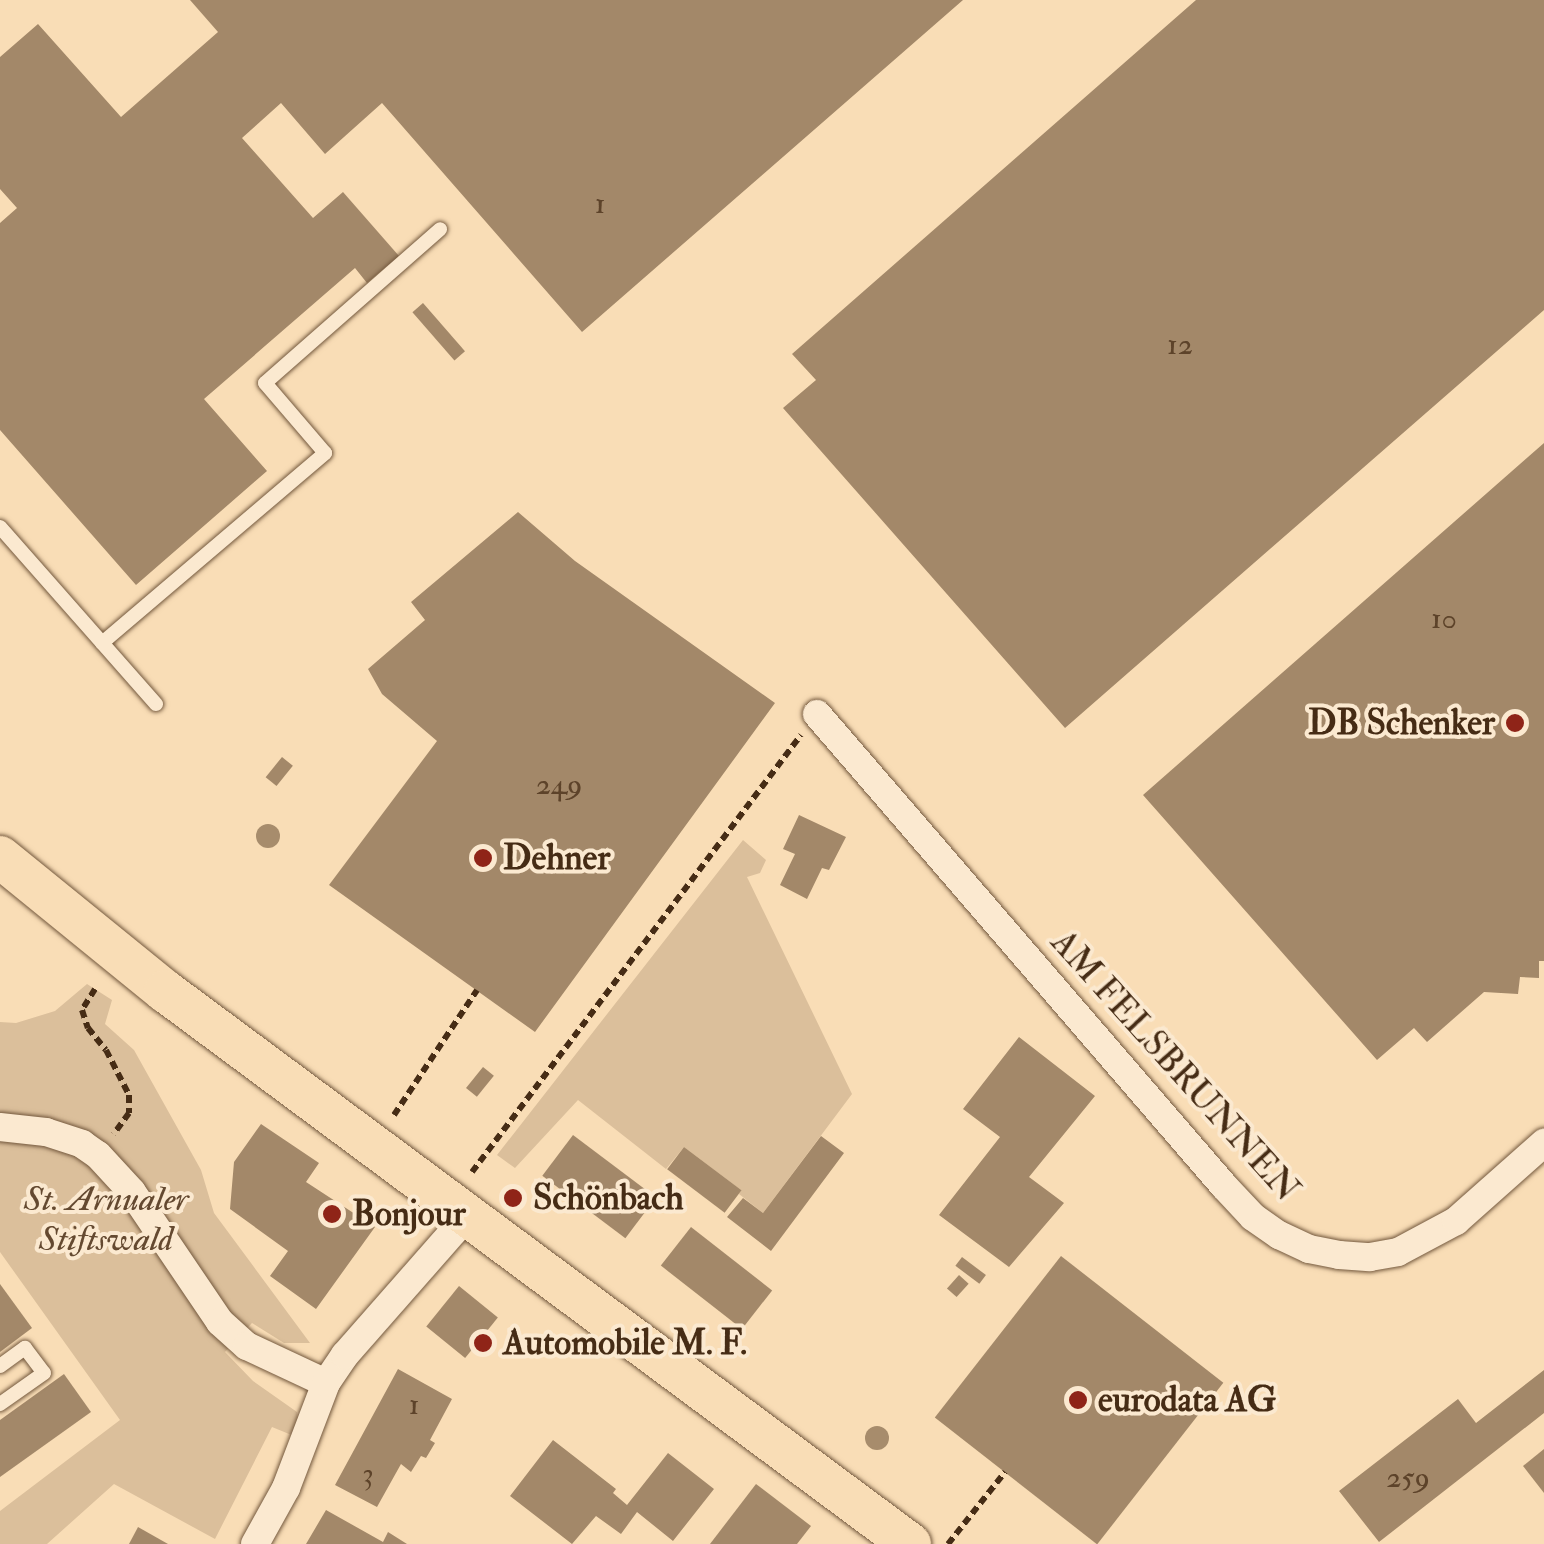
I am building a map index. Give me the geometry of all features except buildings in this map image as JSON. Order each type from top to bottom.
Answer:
[{"type":"main road","points":[[0,857],[165,990],[910,1544]]},
{"type":"street","name":"AM FELSBRUNNEN","points":[[817,714],[1224,1186],[1253,1217],[1279,1235],[1309,1249],[1339,1255],[1370,1257],[1398,1252],[1456,1221],[1544,1143]]},
{"type":"street","points":[[0,1127],[46,1132],[82,1144],[98,1156],[132,1192],[220,1322],[247,1346],[326,1383]]},
{"type":"street","points":[[256,1544],[286,1488],[326,1383],[345,1355],[468,1215]]},
{"type":"lane","points":[[102,642],[325,453],[264,383],[440,229]]},
{"type":"lane","points":[[0,527],[156,704]]},
{"type":"lane","points":[[0,1366],[26,1348],[44,1373],[0,1404]]},
{"type":"path","points":[[476,1167],[817,714]]},
{"type":"path","points":[[95,990],[82,1010],[88,1028],[106,1050],[130,1095],[129,1112],[109,1142]]},
{"type":"path","points":[[372,1143],[477,990]]},
{"type":"path","points":[[948,1544],[1005,1472]]},
{"type":"green space","points":[[743,840],[766,860],[760,873],[747,877],[852,1094],[763,1213],[739,1194],[741,1190],[684,1147],[666,1169],[578,1100],[515,1168],[497,1155]]},
{"type":"green space","name":"St. Arnualer Stiftswald","points":[[87,984],[112,1000],[105,1024],[134,1050],[201,1170],[214,1213],[310,1343],[284,1343],[252,1323],[225,1352],[253,1381],[297,1412],[299,1425],[294,1436],[272,1427],[215,1539],[114,1484],[47,1544],[0,1544],[0,1511],[120,1420],[0,1252],[0,1022],[16,1023],[55,1011]]},
{"type":"place","name":"DB Schenker","points":[[1515,723]]},
{"type":"place","name":"Dehner","points":[[483,858]]},
{"type":"place","name":"Schönbach","points":[[513,1198]]},
{"type":"place","name":"Bonjour","points":[[332,1214]]},
{"type":"place","name":"Automobile M. F.","points":[[483,1343]]},
{"type":"place","name":"eurodata AG","points":[[1078,1400]]}]
